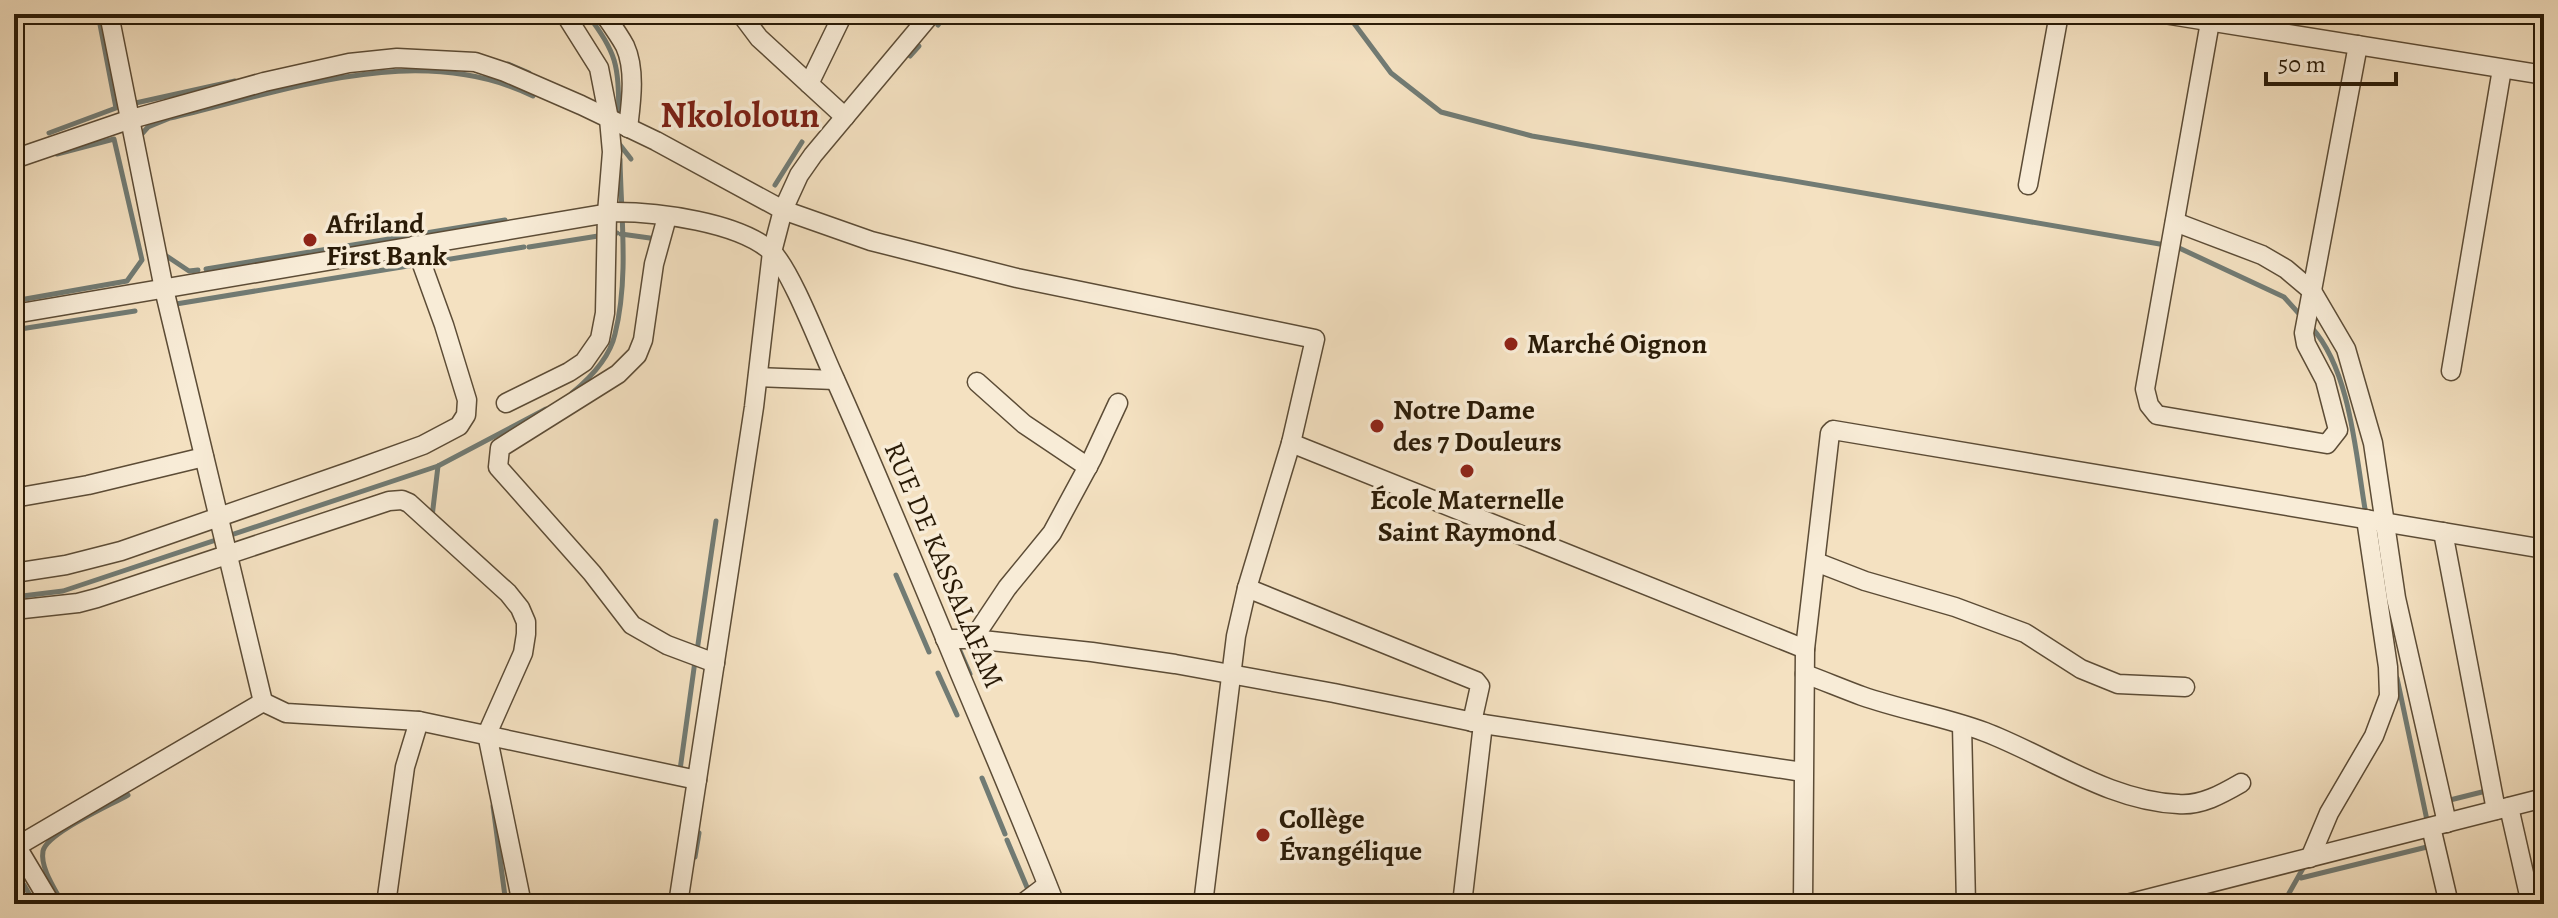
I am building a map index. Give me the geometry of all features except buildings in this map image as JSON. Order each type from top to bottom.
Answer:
[{"type":"street","points":[[109,14],[164,289],[263,702]]},
{"type":"street","points":[[506,403],[584,362],[600,339],[605,313],[611,213],[609,119],[599,68],[565,14]]},
{"type":"street","points":[[604,14],[629,57],[631,130]]},
{"type":"street","points":[[741,14],[759,38],[845,117]]},
{"type":"street","points":[[809,84],[843,14]]},
{"type":"street","points":[[678,904],[758,377],[772,252],[783,210],[799,175],[931,14]]},
{"type":"street","points":[[2028,185],[2059,14]]},
{"type":"street","points":[[2164,14],[2544,75]]},
{"type":"street","points":[[2210,22],[2145,389],[2149,405],[2157,415],[2327,444],[2338,430],[2325,380],[2306,344],[2304,333],[2358,45]]},
{"type":"street","points":[[14,159],[128,120],[264,82],[349,63],[397,58],[475,62],[530,82],[656,141],[783,210],[871,241],[1047,285],[1315,339],[1291,443],[1247,588],[1230,674],[1203,904]]},
{"type":"street","points":[[2451,371],[2502,69]]},
{"type":"street","points":[[14,314],[611,213],[667,217],[725,229],[747,237],[772,252]]},
{"type":"street","points":[[667,217],[654,264],[643,340],[637,355],[618,374],[500,448],[497,460],[498,467],[576,552],[632,625],[667,645],[715,663]]},
{"type":"street","points":[[2175,226],[2262,255],[2286,269],[2311,296],[2346,349],[2373,443],[2396,598],[2439,825],[2449,904]]},
{"type":"street","points":[[14,573],[66,565],[121,551],[423,445],[459,426],[466,415],[467,400],[415,245]]},
{"type":"street","name":"RUE DE KASSALAFAM","points":[[772,252],[785,272],[835,380],[1055,904]]},
{"type":"street","points":[[758,377],[835,380]]},
{"type":"street","points":[[977,382],[1024,424],[1088,467]]},
{"type":"street","points":[[973,639],[1007,588],[1052,533],[1118,403]]},
{"type":"street","points":[[1803,904],[1805,649],[1830,433],[1833,430],[2544,549]]},
{"type":"street","points":[[1291,443],[1805,649]]},
{"type":"street","points":[[14,498],[88,485],[204,457]]},
{"type":"street","points":[[14,610],[78,603],[389,501],[409,503],[508,593],[526,622],[523,653],[487,734],[522,904]]},
{"type":"street","points":[[2310,858],[2329,813],[2369,746],[2389,696],[2388,667],[2366,519]]},
{"type":"street","points":[[2443,532],[2502,809],[2531,904]]},
{"type":"street","points":[[1816,562],[2025,633],[2081,669],[2118,684],[2185,687]]},
{"type":"street","points":[[1247,588],[1476,681],[1480,686],[1462,904]]},
{"type":"street","points":[[945,639],[973,639],[1092,652],[1230,674],[1478,723],[1803,772]]},
{"type":"street","points":[[1805,674],[1861,695],[1986,733],[2084,777],[2148,800],[2193,804],[2218,796],[2241,783]]},
{"type":"street","points":[[263,702],[286,713],[419,721],[697,780]]},
{"type":"street","points":[[51,904],[15,845],[263,702]]},
{"type":"street","points":[[386,904],[405,767],[419,721]]},
{"type":"street","points":[[1962,725],[1966,904]]},
{"type":"street","points":[[2133,903],[2544,798]]},
{"type":"street","points":[[1022,904],[1047,885]]},
{"type":"waterway","points":[[49,133],[116,108],[98,14]]},
{"type":"waterway","points":[[587,14],[605,40],[615,62],[619,117]]},
{"type":"waterway","points":[[938,25],[946,14]]},
{"type":"waterway","points":[[1347,14],[1391,73],[1441,112],[1532,136],[2177,247],[2284,297],[2302,317]]},
{"type":"waterway","points":[[910,56],[919,46]]},
{"type":"waterway","points":[[508,64],[529,73]]},
{"type":"waterway","points":[[140,136],[148,127],[170,118],[305,84],[398,71],[444,72],[489,80],[533,96]]},
{"type":"waterway","points":[[131,104],[235,81]]},
{"type":"waterway","points":[[14,301],[127,281],[142,260],[114,139],[57,154]]},
{"type":"waterway","points":[[617,141],[631,159]]},
{"type":"waterway","points":[[775,185],[802,142]]},
{"type":"waterway","points":[[572,393],[604,359],[615,334],[623,269],[620,159]]},
{"type":"waterway","points":[[206,269],[505,220]]},
{"type":"waterway","points":[[529,247],[617,233]]},
{"type":"waterway","points":[[621,234],[657,239]]},
{"type":"waterway","points":[[176,304],[524,247]]},
{"type":"waterway","points":[[164,251],[165,255],[189,271],[198,270]]},
{"type":"waterway","points":[[14,330],[135,311]]},
{"type":"waterway","points":[[2312,328],[2325,346],[2344,391],[2366,515]]},
{"type":"waterway","points":[[14,597],[63,591],[438,466],[546,409]]},
{"type":"waterway","points":[[432,517],[438,466]]},
{"type":"waterway","points":[[697,651],[716,521]]},
{"type":"waterway","points":[[896,575],[929,652]]},
{"type":"waterway","points":[[957,644],[970,674]]},
{"type":"waterway","points":[[680,770],[695,661]]},
{"type":"waterway","points":[[938,673],[957,715]]},
{"type":"waterway","points":[[2397,678],[2428,825]]},
{"type":"waterway","points":[[982,778],[1005,834]]},
{"type":"waterway","points":[[2446,801],[2490,790]]},
{"type":"waterway","points":[[63,904],[44,864],[43,851],[47,844],[67,828],[128,795]]},
{"type":"waterway","points":[[493,806],[506,904]]},
{"type":"waterway","points":[[695,857],[699,833]]},
{"type":"waterway","points":[[1007,840],[1029,892]]},
{"type":"waterway","points":[[2301,878],[2431,846]]},
{"type":"waterway","points":[[2283,904],[2306,863]]},
{"type":"waterway","points":[[14,879],[24,885],[35,904]]},
{"type":"place","name":"Afriland First Bank","points":[[310,240]]},
{"type":"place","name":"Marché Oignon","points":[[1511,344]]},
{"type":"place","name":"Notre Dame des 7 Douleurs","points":[[1377,426]]},
{"type":"place","name":"École Maternelle Saint Raymond","points":[[1467,471]]},
{"type":"place","name":"Collège Évangélique","points":[[1263,835]]},
{"type":"district","name":"Nkololoun","points":[[740,114]]}]
